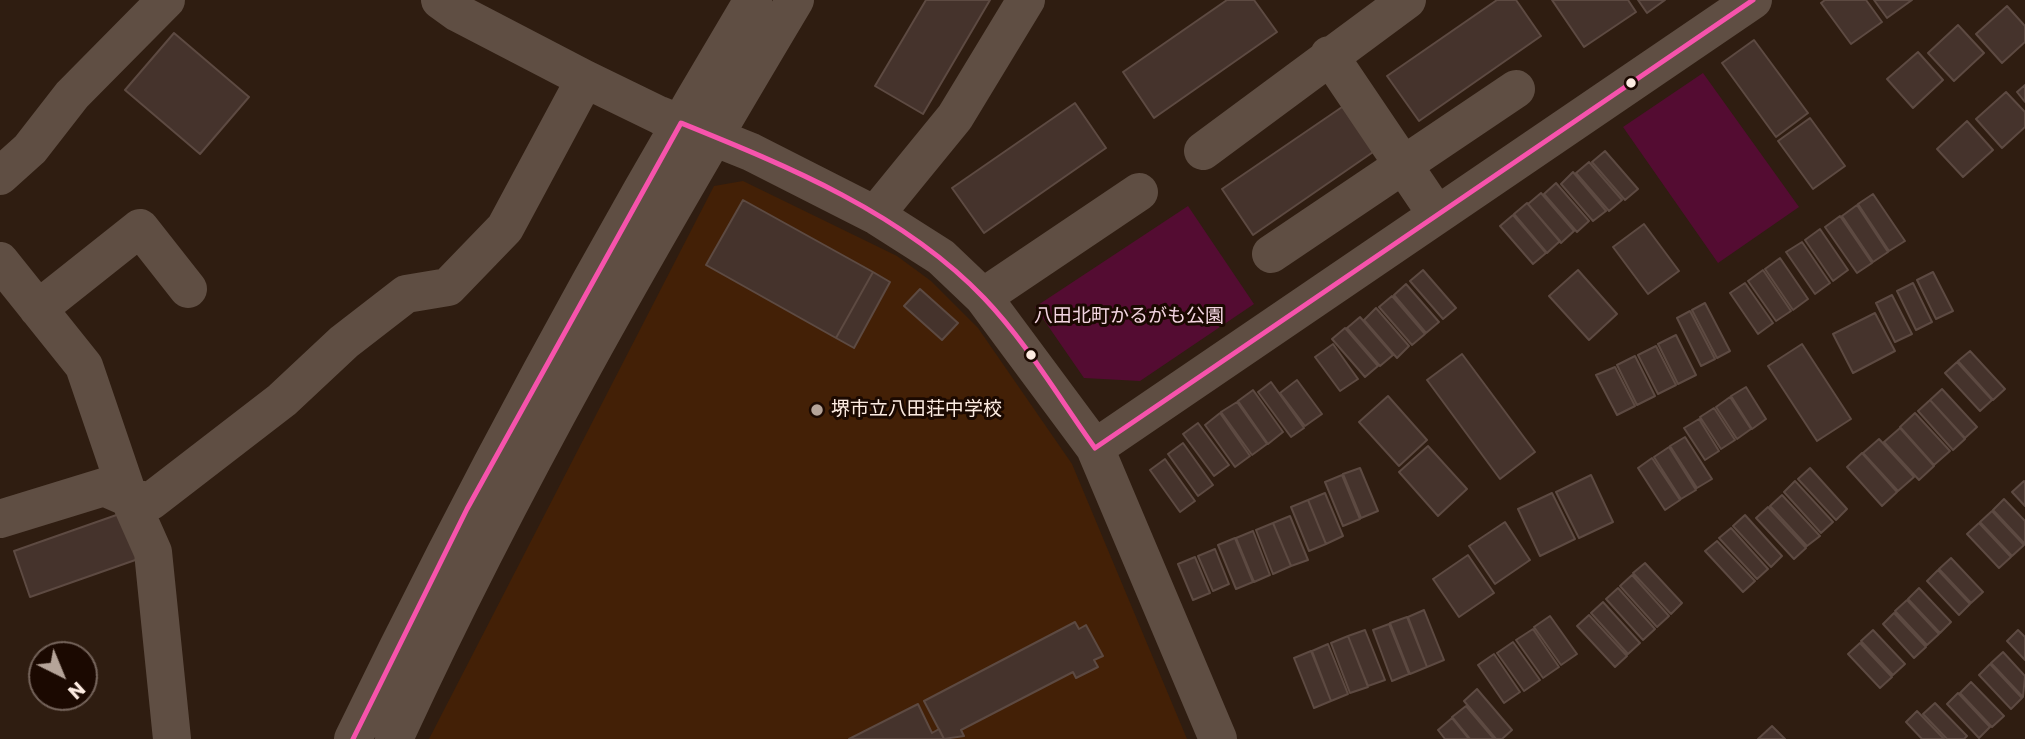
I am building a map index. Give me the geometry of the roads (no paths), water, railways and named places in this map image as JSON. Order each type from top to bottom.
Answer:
[{"type":"street","points":[[0,176],[30,149],[72,95],[166,0]]},
{"type":"street","points":[[440,0],[458,13],[585,79],[698,129],[875,215],[941,257],[983,297],[1095,448],[1218,739]]},
{"type":"street","points":[[394,739],[429,663],[572,386],[698,129],[753,0]]},
{"type":"street","points":[[353,739],[480,485],[698,129],[795,0]]},
{"type":"street","points":[[875,215],[956,117],[1026,0]]},
{"type":"street","points":[[1203,151],[1329,55],[1407,0]]},
{"type":"street","points":[[1095,448],[1753,0]]},
{"type":"street","points":[[1329,55],[1437,215]]},
{"type":"street","points":[[0,519],[104,487],[129,498],[151,501],[282,400],[380,313],[406,294],[448,287],[505,228],[585,79]]},
{"type":"street","points":[[1271,254],[1516,89]]},
{"type":"street","points":[[983,297],[1139,192]]},
{"type":"street","points":[[38,309],[140,228],[188,289]]},
{"type":"street","points":[[0,261],[84,366],[129,498],[153,552],[172,739]]},
{"type":"place","name":"堺市立八田荘中学校","points":[[817,410]]},
{"type":"park label","name":"八田北町かるがも公園","points":[[1129,317]]}]
